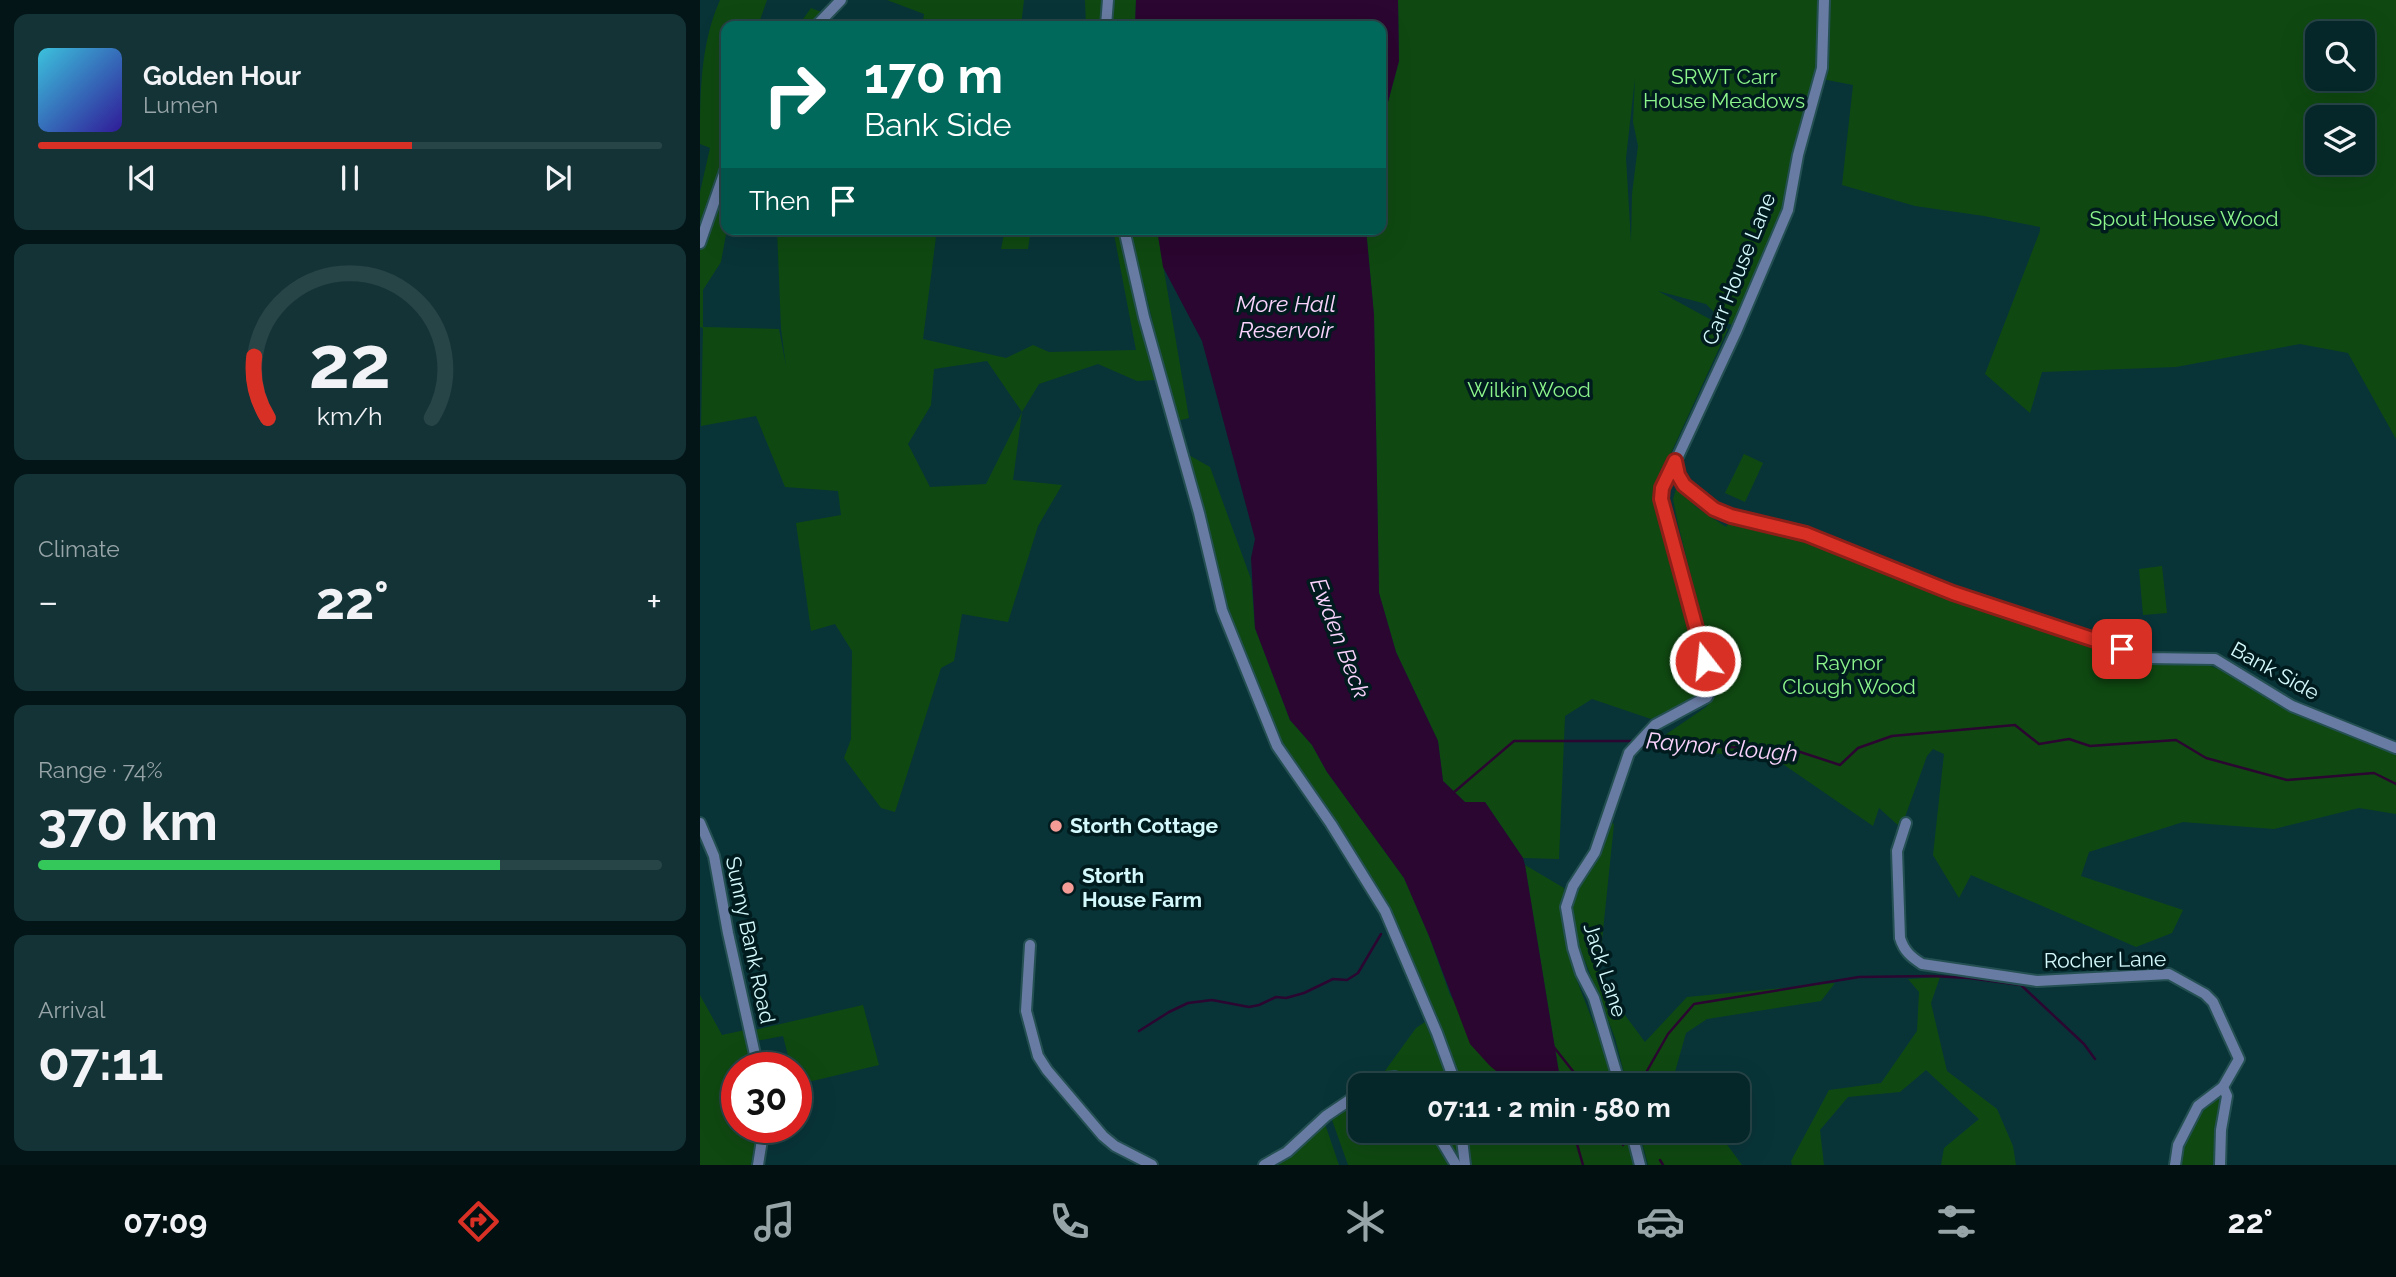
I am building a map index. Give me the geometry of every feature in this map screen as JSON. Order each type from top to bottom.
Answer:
[{"type":"street","points":[[821,21],[841,0]]},
{"type":"street","points":[[1106,21],[1108,0]]},
{"type":"street","name":"Carr House Lane","points":[[1633,748],[1655,724],[1707,696],[1712,686],[1661,499],[1662,488],[1736,332],[1788,210],[1798,155],[1822,68],[1824,0]]},
{"type":"street","points":[[700,243],[721,182]]},
{"type":"street","points":[[1125,235],[1144,317],[1199,513],[1222,610],[1277,746],[1331,824],[1385,911],[1452,1073]]},
{"type":"street","name":"Bank Side","points":[[1675,461],[1678,475],[1684,485],[1714,509],[1731,516],[1806,534],[1953,593],[2147,658],[2215,659],[2292,706],[2396,748]]},
{"type":"street","name":"Jack Lane","points":[[1617,1073],[1600,1015],[1573,948],[1566,907],[1573,886],[1595,852],[1633,748]]},
{"type":"street","name":"Sunny Bank Road","points":[[700,823],[713,856],[754,1052]]},
{"type":"street","name":"Rocher Lane","points":[[1906,823],[1897,851],[1900,938],[1903,948],[1912,958],[1922,964],[2037,981],[2169,974],[2205,994],[2213,1002],[2239,1059],[2223,1087]]},
{"type":"street","points":[[1030,945],[1026,1011],[1038,1056],[1103,1136],[1115,1146],[1152,1165]]},
{"type":"street","points":[[2175,1165],[2178,1144],[2198,1107],[2223,1087],[2227,1096],[2221,1130],[2220,1165]]},
{"type":"street","points":[[1264,1165],[1287,1152],[1326,1116],[1348,1101]]},
{"type":"street","points":[[758,1165],[761,1143]]},
{"type":"street","points":[[1443,1143],[1456,1165]]},
{"type":"street","points":[[1462,1143],[1465,1165]]},
{"type":"street","points":[[1635,1143],[1640,1165]]},
{"type":"green space","points":[[720,0],[767,0],[760,21],[721,21],[721,173],[700,233],[700,192],[710,148],[700,144],[702,71],[713,17]]},
{"type":"green space","points":[[887,0],[1024,0],[1022,21],[923,21],[924,14]]},
{"type":"green space","points":[[1085,0],[1136,0],[1135,21],[1086,21]]},
{"type":"green space","name":"Wilkin Wood","points":[[1398,0],[1822,0],[1819,71],[1781,220],[1741,311],[1732,325],[1723,321],[1706,304],[1658,291],[1728,329],[1654,490],[1706,683],[1703,693],[1651,719],[1592,699],[1565,716],[1559,859],[1523,858],[1485,802],[1465,802],[1443,781],[1438,741],[1396,652],[1379,593],[1374,315],[1367,235],[1386,235],[1386,109],[1399,61]],"holes":[[[1635,78],[1633,122],[1638,146],[1632,194],[1631,242],[1626,158]]]},
{"type":"green space","name":"Spout House Wood","points":[[1829,0],[2396,0],[2396,439],[2348,353],[2300,344],[2176,367],[2042,372],[2030,413],[1985,374],[2040,227],[1915,206],[1842,185],[1853,85],[1822,79]]},
{"type":"green space","points":[[811,8],[824,13],[817,21],[802,21]]},
{"type":"green space","points":[[721,190],[721,235],[726,235],[721,262],[703,290],[703,327],[779,329],[786,366],[781,329],[777,235],[936,235],[923,339],[1006,358],[1033,345],[1049,352],[1136,350],[1114,235],[1121,235],[1155,380],[1137,381],[1098,364],[1039,384],[1022,412],[1013,480],[1062,485],[1038,526],[1008,622],[962,614],[954,661],[941,668],[895,812],[881,808],[844,758],[851,739],[852,651],[835,624],[811,631],[796,523],[841,515],[838,491],[785,487],[756,416],[701,426],[703,328],[700,327],[700,251]],"holes":[[[987,361],[1022,412],[986,484],[930,487],[908,444],[931,405],[934,369]]]},
{"type":"green space","points":[[1004,235],[1030,235],[1028,249],[1001,249]]},
{"type":"green space","points":[[1131,235],[1158,235],[1189,418],[1177,421]]},
{"type":"green space","points":[[1187,454],[1210,467],[1251,579],[1255,628],[1290,720],[1312,745],[1327,772],[1404,878],[1450,995],[1502,1073],[1456,1073],[1385,899],[1282,744],[1225,607]]},
{"type":"green space","points":[[1744,454],[1763,463],[1745,502],[1725,493]]},
{"type":"green space","name":"Raynor Clough Wood","points":[[1677,486],[1696,507],[1726,527],[1731,519],[1809,539],[2047,632],[2147,665],[2203,663],[2228,673],[2361,739],[2396,753],[2396,814],[2359,808],[2274,829],[2183,822],[2089,852],[2081,876],[2183,910],[2172,933],[2136,947],[1971,875],[1959,898],[1933,855],[1944,754],[1933,749],[1927,756],[1901,828],[1879,808],[1873,826],[1777,760],[1649,746],[1706,707],[1720,691],[1678,524],[1673,499]]},
{"type":"green space","points":[[2162,566],[2167,613],[2143,615],[2139,569]]},
{"type":"green space","points":[[1608,821],[1614,824],[1598,979],[1645,1042],[1687,997],[1835,983],[1821,1001],[1707,1019],[1686,1033],[1676,1073],[1624,1073],[1615,1038],[1576,938],[1571,918],[1573,899],[1600,851]]},
{"type":"green space","points":[[1525,865],[1564,888],[1562,921],[1569,951],[1610,1073],[1559,1073]]},
{"type":"green space","points":[[1940,977],[1931,1003],[1947,1071],[1997,1109],[2013,1146],[2016,1165],[1941,1165],[1944,1148],[1979,1119],[1926,1070],[1900,1092],[1848,1097],[1820,1130],[1824,1165],[1792,1165],[1791,1161],[1829,1090],[1881,1083],[1917,1031],[1919,992],[1908,979]]},
{"type":"green space","points":[[700,995],[722,1035],[745,1030],[749,1052],[721,1052],[721,1143],[755,1143],[751,1165],[700,1165]]},
{"type":"green space","points":[[863,1005],[879,1065],[812,1081],[812,1052],[787,1052],[783,1036],[756,1041],[754,1030]]},
{"type":"green space","points":[[1425,1022],[1446,1073],[1398,1073],[1394,1070],[1383,1073],[1416,1028]]},
{"type":"green space","points":[[2220,1099],[2215,1139],[2218,1165],[2180,1165],[2192,1126],[2204,1109]]},
{"type":"green space","points":[[1348,1109],[1348,1143],[1436,1143],[1451,1165],[1348,1165],[1332,1120]]},
{"type":"green space","points":[[1325,1124],[1339,1165],[1275,1165]]},
{"type":"green space","points":[[1449,1143],[1458,1143],[1460,1161]]},
{"type":"green space","points":[[1469,1143],[1628,1143],[1634,1165],[1472,1165]]},
{"type":"green space","points":[[1642,1143],[1726,1143],[1742,1165],[1648,1165]]},
{"type":"water","points":[[1136,0],[1398,0],[1399,61],[1386,109],[1386,21],[1135,21]]},
{"type":"water","name":"More Hall Reservoir","points":[[1158,235],[1367,235],[1374,315],[1379,593],[1396,652],[1438,741],[1443,781],[1465,802],[1485,802],[1523,858],[1559,1073],[1498,1073],[1470,1044],[1404,878],[1327,772],[1312,745],[1290,720],[1255,628],[1251,558],[1255,539],[1202,341],[1163,267]]},
{"type":"waterway","name":"Raynor Clough","points":[[1644,741],[1697,746],[1791,749],[1840,765],[1858,748],[1892,736],[2015,725],[2039,744],[2069,739],[2090,746],[2176,740],[2206,758],[2287,780],[2374,773],[2396,784]]},
{"type":"waterway","name":"Raynor Clough","points":[[1453,793],[1514,741],[1637,741]]},
{"type":"waterway","points":[[1139,1031],[1188,1003],[1212,1000],[1249,1007],[1276,997],[1286,998],[1304,993],[1333,979],[1347,980],[1358,973],[1381,934]]},
{"type":"waterway","points":[[1646,1073],[1668,1034],[1694,1004],[1859,977],[1932,976],[2021,985],[2084,1044],[2095,1059]]},
{"type":"waterway","name":"Ewden Beck","points":[[1553,1046],[1574,1073]]},
{"type":"waterway","name":"Ewden Beck","points":[[1577,1143],[1583,1165]]},
{"type":"waterway","points":[[1660,1160],[1663,1165]]},
{"type":"place","name":"Storth Cottage","points":[[1056,826]]},
{"type":"place","name":"Storth House Farm","points":[[1068,888]]},
{"type":"route","points":[[1705,661],[1660,495],[1675,461],[1678,475],[1684,485],[1714,509],[1731,516],[1806,534],[1953,593],[2122,649]]},
{"type":"park label","name":"SRWT Carr House Meadows","points":[[1724,89]]}]
